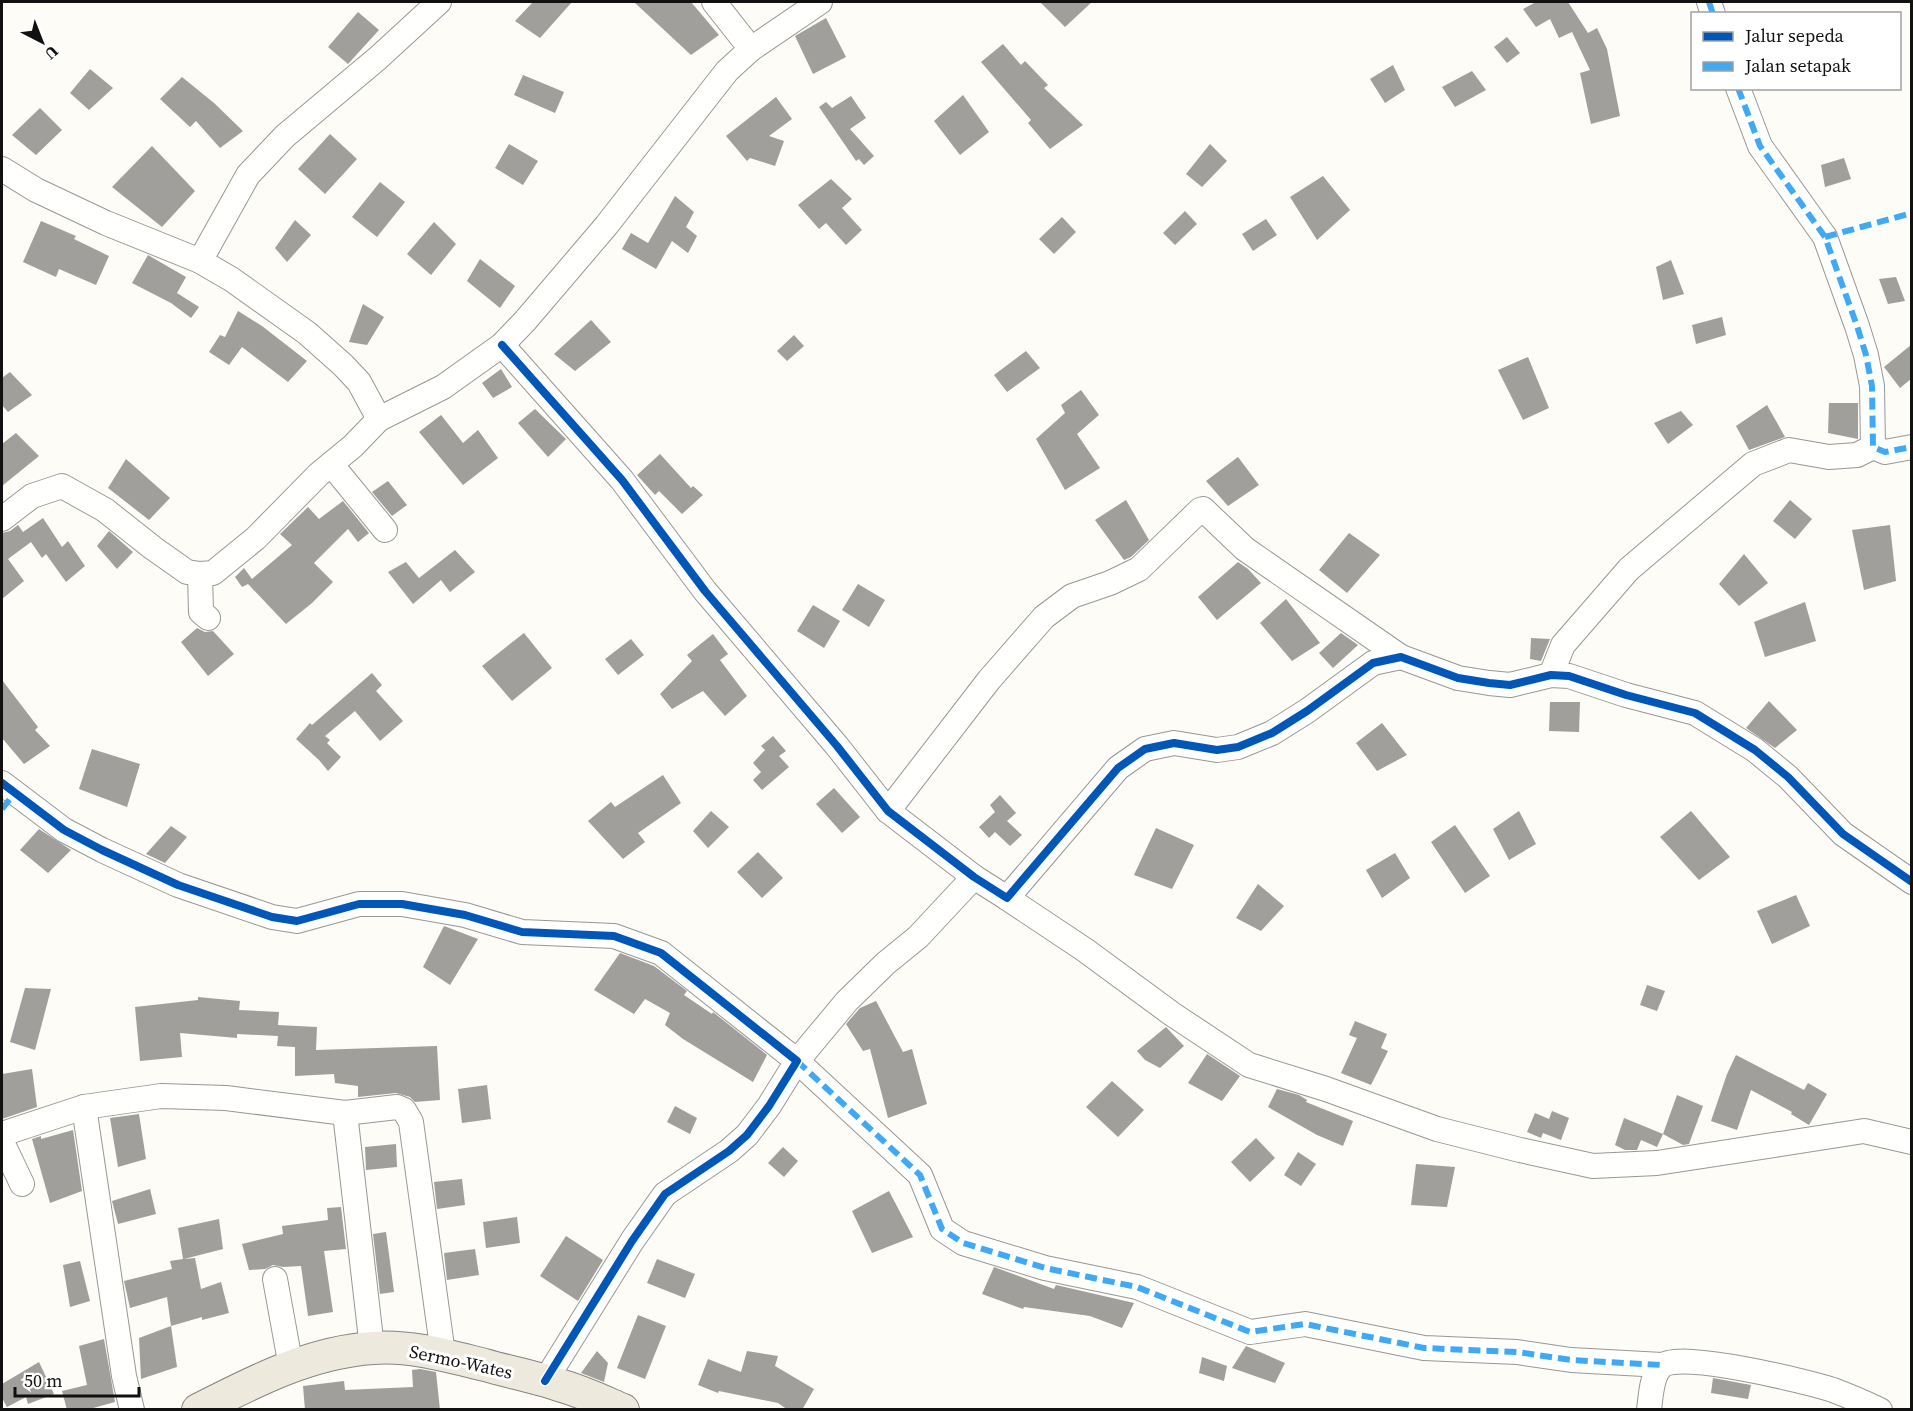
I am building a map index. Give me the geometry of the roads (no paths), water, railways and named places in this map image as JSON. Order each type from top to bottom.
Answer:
[{"type":"main road","name":"Sermo-Wates","points":[[198,1410],[245,1386],[308,1361],[372,1348],[394,1348],[443,1354],[560,1385],[623,1410]]},
{"type":"street","points":[[200,261],[248,175],[285,136],[378,58],[439,2]]},
{"type":"street","points":[[714,2],[751,49]]},
{"type":"street","points":[[2,519],[32,496],[62,486],[105,510],[187,572],[213,573],[256,538],[311,482],[353,447],[379,419],[443,387],[502,345],[606,226],[727,71],[751,49],[820,2]]},
{"type":"street","points":[[1739,90],[1760,146],[1825,237],[1866,355],[1872,386],[1873,447]]},
{"type":"street","points":[[2,169],[36,190],[105,224],[200,261],[231,279],[298,326],[334,357],[359,382],[379,419]]},
{"type":"street","points":[[502,345],[622,480],[705,591],[837,746],[888,811],[975,877],[1249,1065],[1326,1089],[1437,1129],[1593,1166],[1657,1163],[1864,1131],[1911,1142]]},
{"type":"street","points":[[1551,675],[1563,645],[1629,569],[1754,464],[1789,450],[1829,457],[1857,455],[1873,447],[1885,452],[1911,447]]},
{"type":"street","points":[[331,464],[385,530]]},
{"type":"street","points":[[888,811],[989,680],[1044,617],[1072,596],[1110,583],[1139,569],[1196,512],[1203,509],[1245,549],[1401,657],[1458,678],[1489,684],[1510,685],[1551,675],[1569,676],[1626,695],[1695,713],[1755,750],[1788,777],[1843,834],[1911,882]]},
{"type":"street","points":[[200,574],[201,612],[208,618]]},
{"type":"street","points":[[1007,898],[1118,768],[1145,749],[1174,742],[1218,750],[1238,747],[1272,733],[1307,711],[1373,663],[1401,657]]},
{"type":"street","points":[[6,795],[102,850],[178,885],[272,917],[297,921],[359,904],[402,904],[465,915],[522,933],[614,936],[662,953],[797,1061],[920,1175],[942,1229],[963,1243],[1045,1268],[1137,1287],[1250,1332],[1305,1324],[1424,1348],[1518,1352],[1571,1360],[1662,1365]]},
{"type":"street","points":[[545,1381],[632,1240],[665,1194],[729,1151],[747,1135],[769,1106],[797,1061],[847,1001],[879,969],[918,938],[975,877]]},
{"type":"street","points":[[2,1134],[84,1107],[160,1095],[226,1098],[345,1113],[397,1107],[404,1110],[409,1116],[443,1354]]},
{"type":"street","points":[[84,1107],[124,1376],[132,1410]]},
{"type":"street","points":[[345,1113],[372,1348]]},
{"type":"street","points":[[2,1142],[22,1184]]},
{"type":"street","points":[[275,1279],[291,1367]]},
{"type":"street","points":[[1649,1410],[1655,1375],[1662,1365],[1671,1360],[1729,1365],[1831,1389],[1880,1410]]}]
